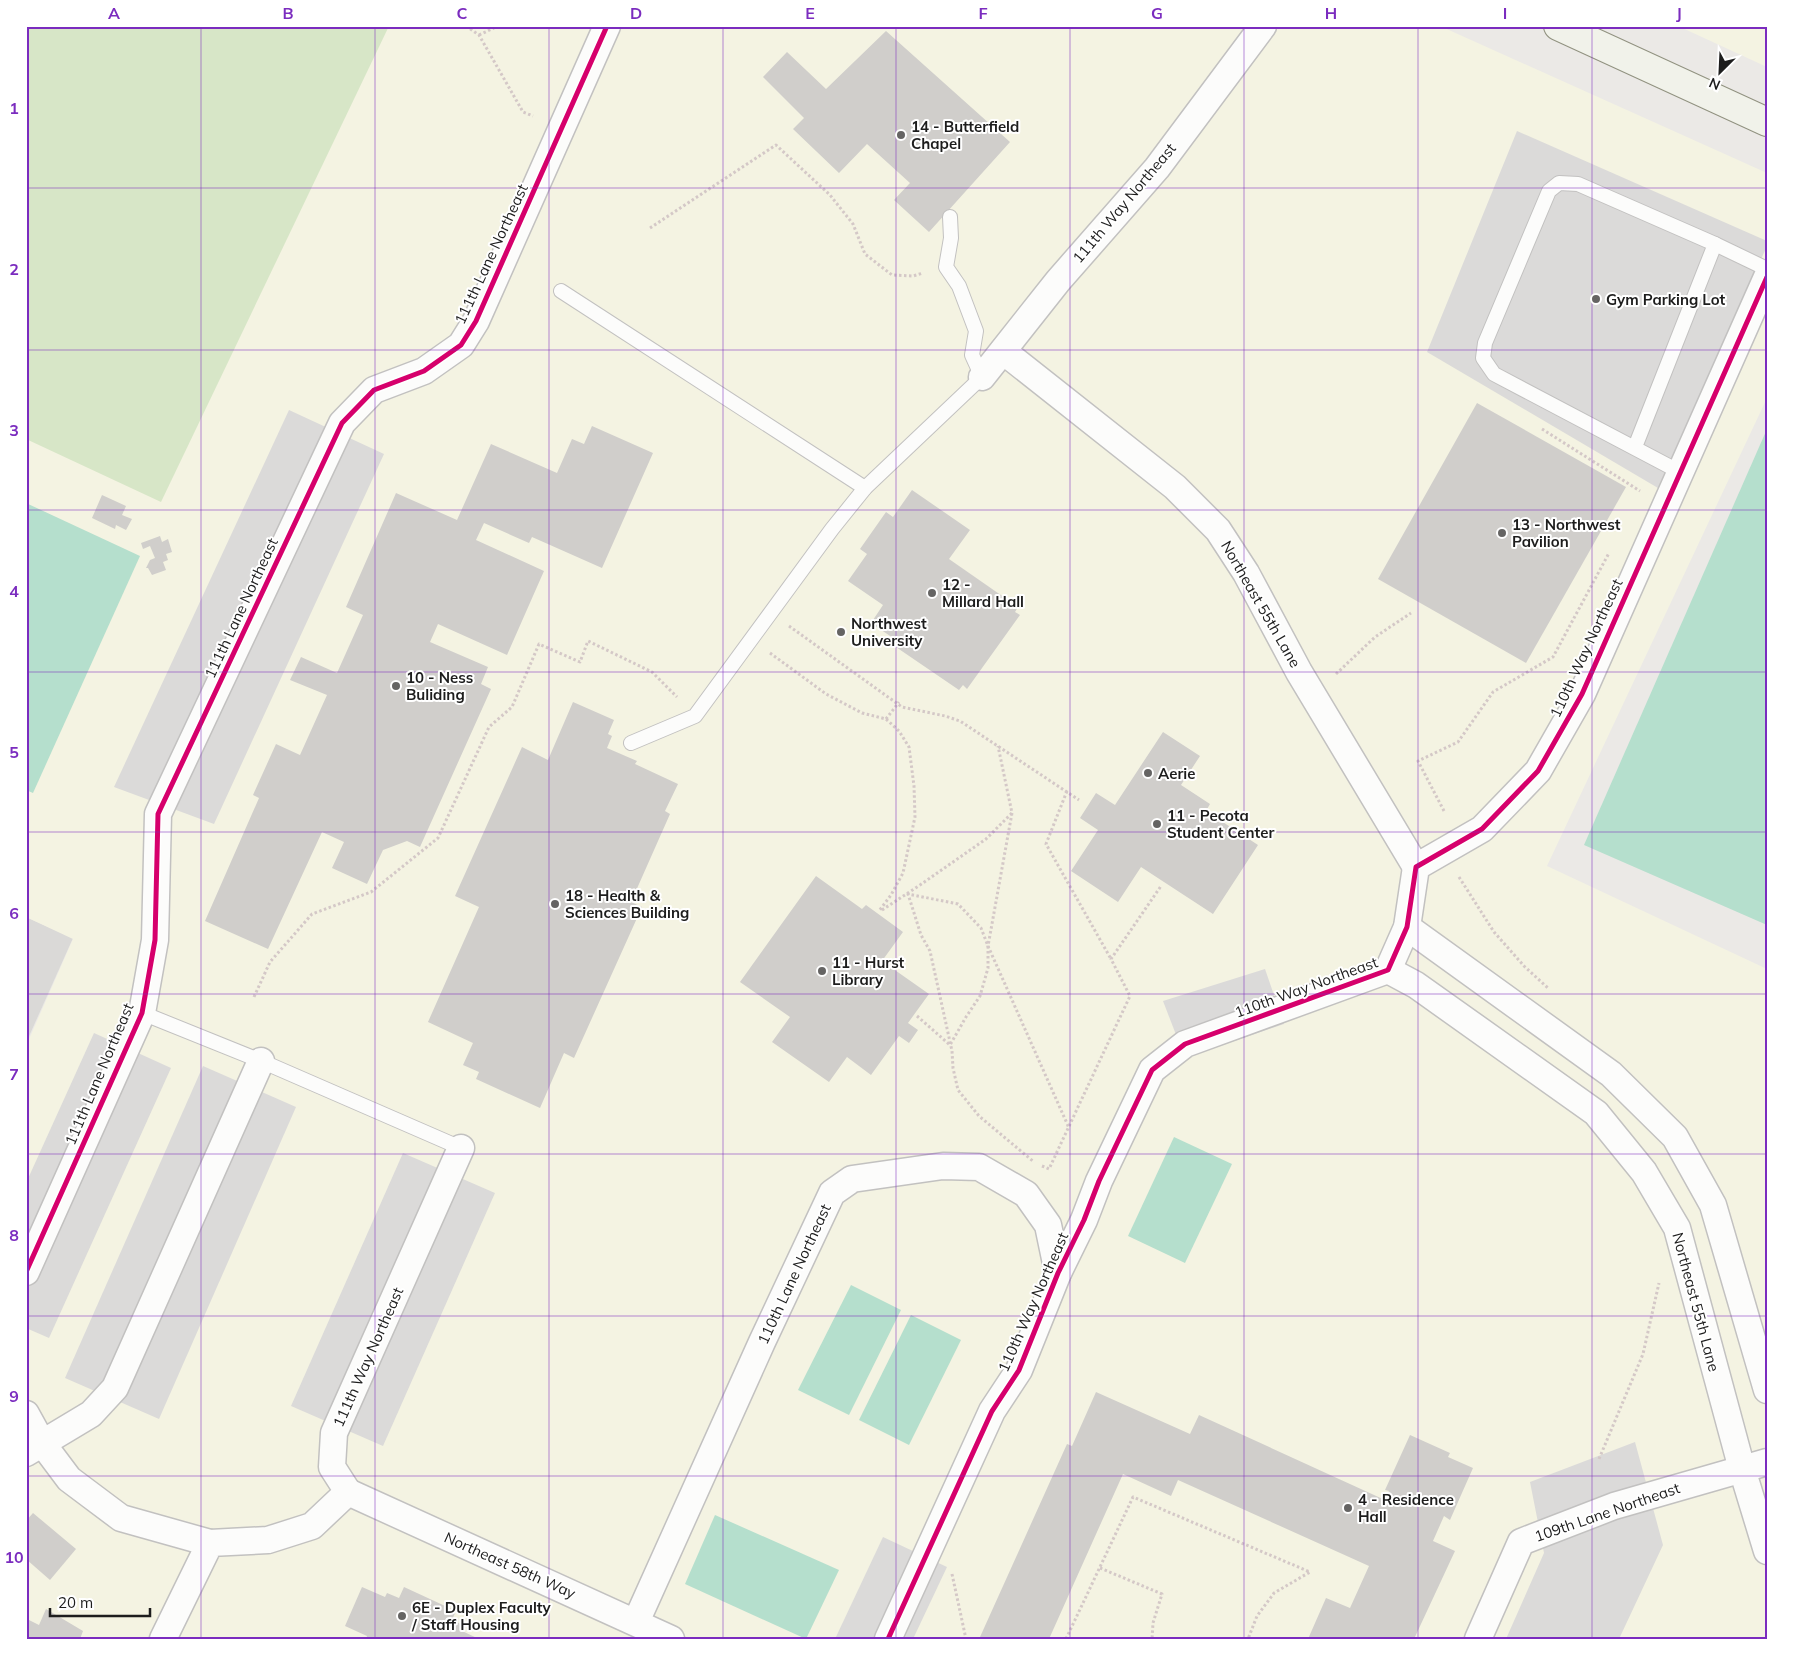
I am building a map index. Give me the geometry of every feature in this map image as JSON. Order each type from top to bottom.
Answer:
[{"type":"street","name":"111th Lane Northeast","points":[[26,1272],[142,1013],[155,940],[158,814],[342,423],[374,390],[424,371],[461,345],[476,321],[607,26]]},
{"type":"street","name":"111th Way Northeast","points":[[982,377],[1058,280],[1156,168],[1263,26]]},
{"type":"street","points":[[1558,26],[1767,122]]},
{"type":"street","name":"110th Way Northeast","points":[[888,1639],[992,1411],[1019,1370],[1058,1273],[1152,1070],[1185,1044],[1388,970],[1408,927],[1416,867],[1482,829],[1538,772],[1582,694],[1767,277]]},
{"type":"street","name":"Northeast 55th Lane","points":[[1003,351],[1176,487],[1218,530],[1246,573],[1299,672],[1416,867]]},
{"type":"street","points":[[1408,927],[1612,1074],[1675,1137],[1713,1205],[1767,1390]]},
{"type":"street","name":"Northeast 55th Lane","points":[[1388,970],[1416,986],[1596,1113],[1644,1172],[1677,1228],[1742,1468],[1767,1552]]},
{"type":"street","points":[[34,1448],[91,1414],[115,1388],[261,1061]]},
{"type":"street","name":"111th Way Northeast","points":[[348,1492],[332,1467],[334,1433],[461,1148]]},
{"type":"street","name":"110th Lane Northeast","points":[[636,1622],[762,1342],[832,1193],[852,1179],[943,1166],[979,1167],[1026,1194],[1048,1225],[1058,1273]]},
{"type":"street","points":[[26,1414],[34,1448],[69,1479],[121,1518],[210,1543],[268,1540],[312,1526],[348,1492]]},
{"type":"street","name":"109th Lane Northeast","points":[[1478,1639],[1521,1542],[1614,1506],[1767,1462]]},
{"type":"street","name":"Northeast 58th Way","points":[[348,1492],[671,1639]]},
{"type":"street","points":[[162,1639],[210,1543]]},
{"type":"lane","points":[[1680,472],[1494,374],[1483,358],[1485,343],[1549,191],[1559,183],[1578,184],[1767,269]]},
{"type":"lane","points":[[631,743],[695,716],[865,488],[982,377],[972,355],[976,331],[959,286],[946,267],[951,238],[950,217]]},
{"type":"lane","points":[[1635,447],[1715,244]]},
{"type":"lane","points":[[561,291],[865,488]]},
{"type":"lane","points":[[142,1013],[261,1061],[461,1148]]},
{"type":"path","points":[[466,26],[479,35],[523,112],[562,130]]},
{"type":"path","points":[[479,35],[498,26]]},
{"type":"path","points":[[650,228],[776,145],[830,195],[853,224],[865,254],[892,275],[913,276],[946,267]]},
{"type":"path","points":[[1541,428],[1642,492]]},
{"type":"path","points":[[1444,811],[1418,762],[1458,742],[1493,692],[1553,657],[1609,553]]},
{"type":"path","points":[[770,613],[899,702],[902,706],[960,721],[1079,800]]},
{"type":"path","points":[[1332,678],[1375,637],[1411,613]]},
{"type":"path","points":[[752,639],[826,694],[862,713],[886,719],[899,731],[909,747],[914,786],[915,816],[903,873],[891,895],[879,911],[908,894],[986,839],[1012,813]]},
{"type":"path","points":[[254,997],[270,962],[312,914],[371,892],[438,838],[489,726],[512,707],[539,644],[580,662],[588,641],[652,672],[695,716]]},
{"type":"path","points":[[886,719],[899,702]]},
{"type":"path","points":[[950,1045],[980,996],[988,968],[988,946],[1012,813],[998,746]]},
{"type":"path","points":[[908,894],[921,935],[930,951],[958,1090],[968,1104],[993,1129],[1034,1162],[1049,1169],[1130,996],[1046,844],[1067,791]]},
{"type":"path","points":[[1456,873],[1494,932],[1524,966],[1553,993]]},
{"type":"path","points":[[1111,959],[1161,886]]},
{"type":"path","points":[[908,894],[958,904],[981,928],[1069,1128]]},
{"type":"path","points":[[917,1016],[950,1045]]},
{"type":"path","points":[[1598,1459],[1643,1354],[1660,1279]]},
{"type":"path","points":[[1066,1639],[1133,1497],[1310,1572],[1274,1593],[1257,1616],[1248,1639]]},
{"type":"path","points":[[950,1568],[966,1639]]},
{"type":"path","points":[[1100,1568],[1162,1594],[1153,1623],[1152,1639]]},
{"type":"shaded area","name":"Northwest University","points":[[26,26],[1440,26],[1767,173],[1767,398],[1547,866],[1767,969],[1767,1639],[26,1639],[26,1046],[73,939],[26,917]]},
{"type":"shaded area","points":[[1678,26],[1767,26],[1767,67]]},
{"type":"shaded area","name":"Gym Parking Lot","points":[[1517,131],[1767,241],[1767,246],[1658,488],[1427,352]]},
{"type":"shaded area","points":[[289,410],[384,454],[214,824],[114,787]]},
{"type":"shaded area","points":[[26,917],[73,938],[26,1043]]},
{"type":"shaded area","points":[[1265,969],[1284,1024],[1185,1058],[1163,1001]]},
{"type":"shaded area","points":[[94,1033],[171,1068],[49,1338],[26,1328],[26,1183]]},
{"type":"shaded area","points":[[203,1066],[296,1107],[159,1419],[65,1378]]},
{"type":"shaded area","points":[[403,1153],[495,1193],[383,1446],[291,1406]]},
{"type":"shaded area","points":[[1635,1442],[1663,1545],[1619,1639],[1506,1639],[1544,1553],[1530,1482]]},
{"type":"shaded area","points":[[883,1537],[947,1567],[913,1639],[835,1639]]},
{"type":"green space","points":[[26,26],[389,26],[161,502],[26,439]]},
{"type":"green space","points":[[1767,429],[1767,925],[1584,845]]},
{"type":"green space","points":[[26,503],[140,556],[33,793],[26,790]]},
{"type":"green space","points":[[1174,1137],[1232,1164],[1185,1263],[1128,1236]]},
{"type":"green space","points":[[851,1285],[901,1310],[849,1415],[798,1390]]},
{"type":"green space","points":[[911,1315],[961,1340],[909,1445],[859,1420]]},
{"type":"green space","points":[[715,1515],[839,1570],[806,1639],[685,1584]]},
{"type":"building","name":"14 - Butterfield Chapel","points":[[886,31],[1010,142],[929,232],[894,200],[910,183],[867,144],[839,173],[793,129],[804,118],[763,77],[787,52],[826,89]]},
{"type":"building","name":"13 - Northwest Pavilion","points":[[1477,403],[1626,487],[1526,663],[1378,579]]},
{"type":"building","name":"10 - Ness Buliding","points":[[592,426],[653,453],[602,568],[532,537],[529,543],[484,523],[476,540],[544,571],[507,655],[438,624],[430,642],[488,667],[481,684],[491,689],[420,847],[407,841],[383,850],[367,884],[332,868],[344,842],[322,832],[268,949],[205,921],[259,798],[253,795],[276,744],[300,755],[327,695],[290,680],[301,657],[337,673],[363,615],[346,607],[396,493],[457,520],[491,444],[557,473],[572,439],[584,444]]},
{"type":"building","name":"12 - Millard Hall","points":[[912,490],[970,530],[949,559],[1018,607],[1015,612],[1020,615],[967,689],[963,685],[959,690],[893,645],[896,640],[871,623],[883,605],[848,581],[867,554],[860,549],[886,512],[893,517]]},
{"type":"building","points":[[102,495],[126,506],[122,515],[132,519],[126,530],[116,525],[115,529],[92,518]]},
{"type":"building","points":[[160,536],[162,542],[168,539],[172,552],[166,554],[168,560],[163,562],[166,570],[152,575],[148,568],[146,568],[150,560],[155,558],[150,546],[143,549],[141,543]]},
{"type":"building","name":"18 - Health & Sciences Building","points":[[573,702],[614,720],[608,734],[612,736],[607,748],[637,761],[635,764],[678,784],[665,811],[670,814],[631,902],[642,907],[574,1058],[564,1053],[540,1108],[476,1079],[479,1072],[463,1065],[473,1043],[428,1022],[479,907],[455,896],[522,747],[548,760]]},
{"type":"building","name":"11 - Pecota Student Center","points":[[1163,732],[1200,756],[1181,785],[1210,804],[1206,811],[1258,845],[1213,914],[1141,867],[1118,902],[1071,871],[1098,830],[1080,818],[1096,793],[1115,805]]},
{"type":"building","name":"11 - Hurst Library","points":[[816,876],[862,909],[866,905],[903,932],[882,961],[929,994],[908,1023],[918,1030],[909,1043],[899,1036],[871,1075],[847,1057],[829,1082],[772,1042],[790,1017],[740,982]]},
{"type":"building","name":"4 - Residence Hall","points":[[1096,1392],[1190,1434],[1199,1415],[1385,1500],[1389,1491],[1385,1490],[1410,1435],[1450,1453],[1448,1457],[1473,1468],[1450,1520],[1444,1516],[1433,1541],[1455,1551],[1414,1639],[1308,1639],[1326,1598],[1350,1608],[1369,1566],[1178,1480],[1171,1496],[1123,1474],[1049,1639],[984,1639],[980,1637],[1067,1444],[1072,1446]]},
{"type":"building","points":[[33,1513],[76,1549],[50,1580],[26,1559],[26,1521]]},
{"type":"building","name":"6E - Duplex Faculty / Staff Housing","points":[[362,1587],[385,1597],[387,1593],[399,1598],[404,1587],[456,1611],[452,1620],[463,1625],[460,1630],[479,1639],[366,1639],[367,1636],[345,1626]]},
{"type":"building","points":[[46,1609],[83,1631],[80,1639],[26,1639],[26,1627],[29,1620],[39,1625]]},
{"type":"cycle path","points":[[26,1272],[142,1013],[155,940],[158,814],[342,423],[374,390],[424,371],[461,345],[476,321],[607,26]]},
{"type":"cycle path","points":[[888,1639],[992,1411],[1019,1370],[1058,1273],[1152,1070],[1185,1044],[1388,970],[1407,927],[1416,867],[1482,829],[1538,771],[1582,694],[1767,277]]},
{"type":"place","name":"14 - Butterfield Chapel","points":[[901,135]]},
{"type":"place","name":"Gym Parking Lot","points":[[1596,299]]},
{"type":"place","name":"13 - Northwest Pavilion","points":[[1502,533]]},
{"type":"place","name":"12 - Millard Hall","points":[[932,593]]},
{"type":"place","name":"Northwest University","points":[[841,632]]},
{"type":"place","name":"10 - Ness Buliding","points":[[396,686]]},
{"type":"place","name":"Aerie","points":[[1148,773]]},
{"type":"place","name":"11 - Pecota Student Center","points":[[1157,824]]},
{"type":"place","name":"18 - Health & Sciences Building","points":[[555,904]]},
{"type":"place","name":"11 - Hurst Library","points":[[822,971]]},
{"type":"place","name":"4 - Residence Hall","points":[[1348,1508]]},
{"type":"place","name":"6E - Duplex Faculty / Staff Housing","points":[[402,1616]]}]
